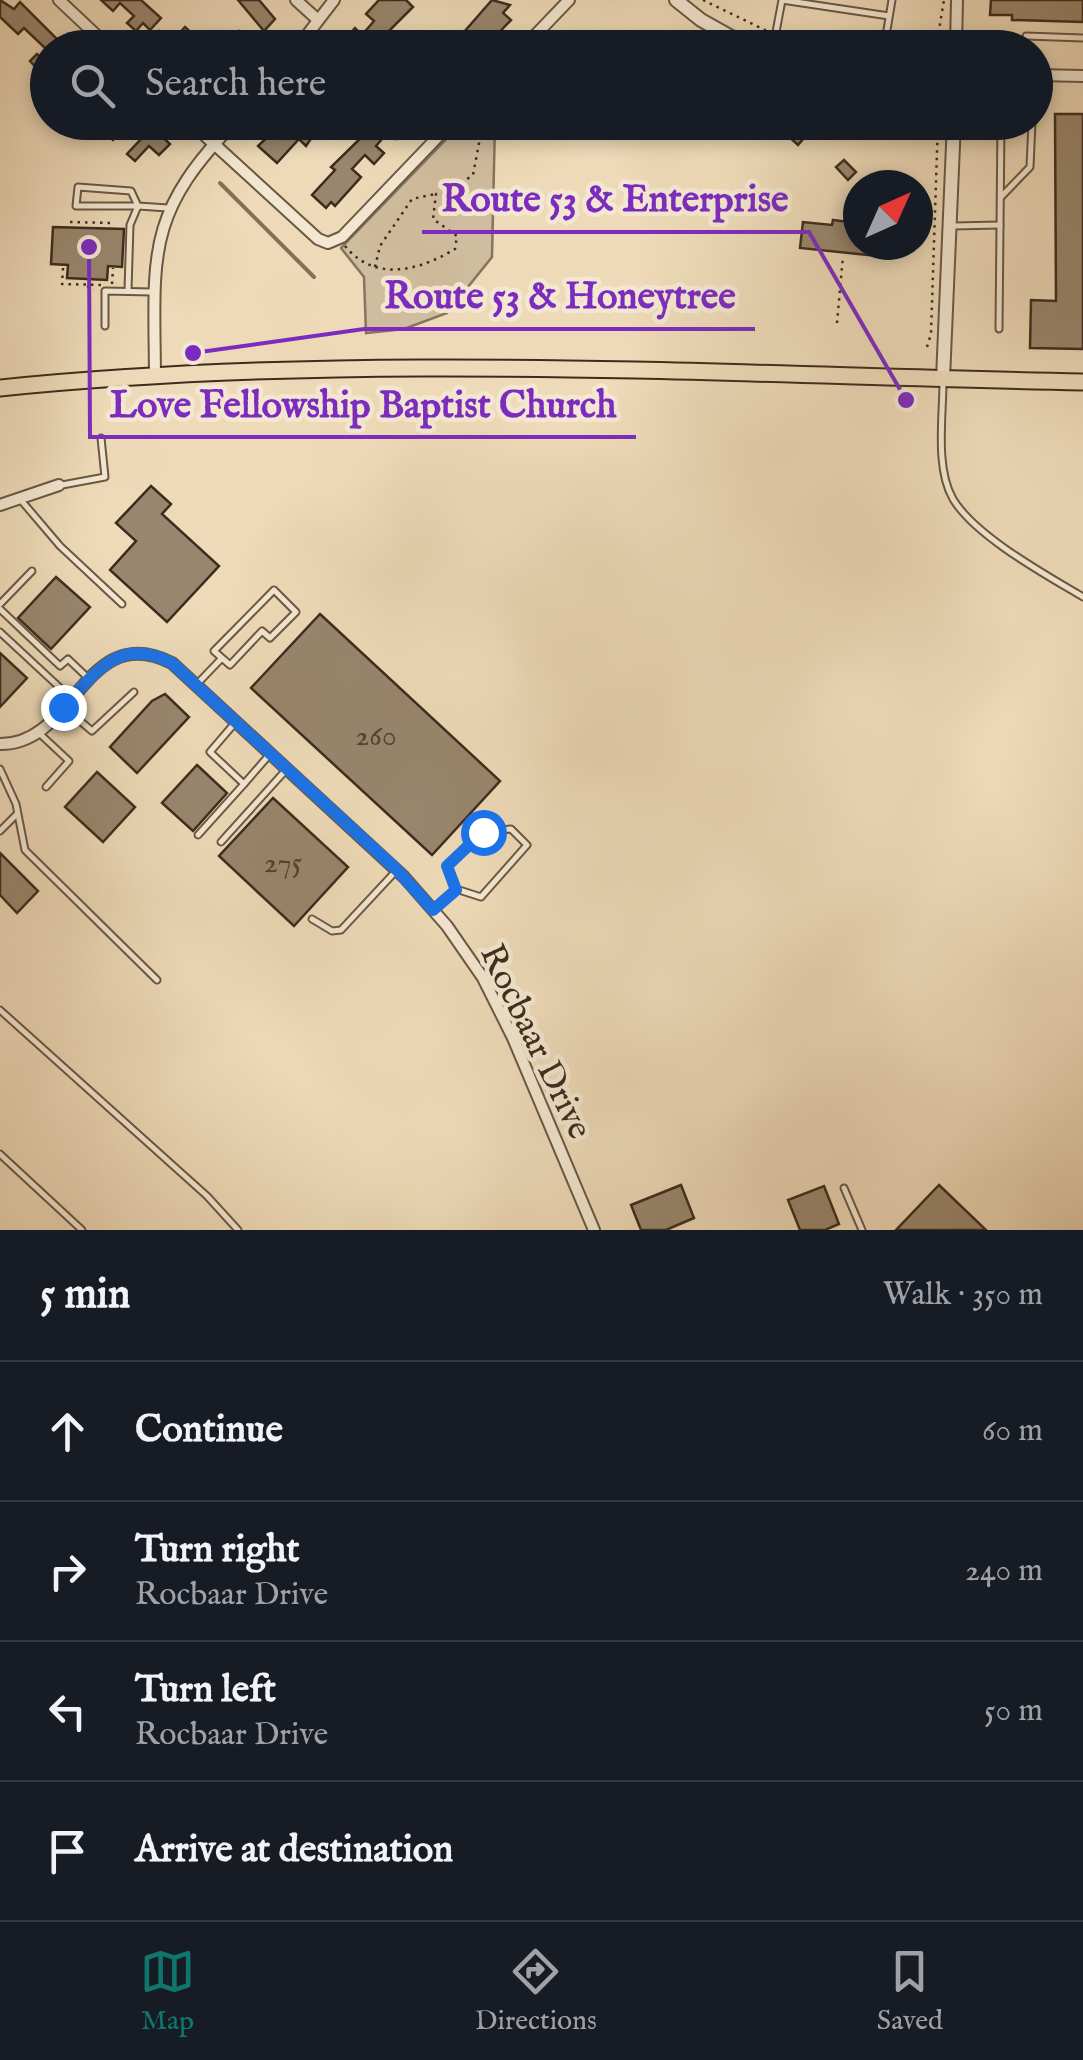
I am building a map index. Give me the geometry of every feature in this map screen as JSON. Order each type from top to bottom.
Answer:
[{"type":"main road","points":[[0,388],[155,375],[392,367],[1083,382]]},
{"type":"street","points":[[59,0],[91,30]]},
{"type":"street","points":[[296,0],[318,20]]},
{"type":"street","points":[[310,30],[334,0]]},
{"type":"street","points":[[541,30],[569,0]]},
{"type":"street","points":[[676,0],[719,30]]},
{"type":"street","points":[[956,30],[957,0]]},
{"type":"street","points":[[1053,75],[1083,76]]},
{"type":"street","points":[[210,140],[318,240],[328,243],[342,237],[435,140]]},
{"type":"street","points":[[155,375],[158,238],[168,208],[218,140]]},
{"type":"street","points":[[944,380],[953,140]]},
{"type":"street","points":[[0,505],[59,485]]},
{"type":"street","name":"Rocbaar Drive","points":[[39,733],[90,680],[125,652],[151,652],[172,663],[397,870],[433,910],[483,978],[594,1230]]},
{"type":"street","points":[[0,744],[19,744],[39,733]]},
{"type":"lane","points":[[776,30],[782,0],[890,16]]},
{"type":"lane","points":[[887,30],[892,0]]},
{"type":"lane","points":[[1053,37],[1083,38]]},
{"type":"lane","points":[[999,329],[1002,140]]},
{"type":"lane","points":[[1001,197],[1030,167],[1031,140]]},
{"type":"lane","points":[[128,290],[130,225],[138,206],[131,191],[78,188],[76,206],[138,206],[168,208]]},
{"type":"lane","points":[[950,226],[1000,225]]},
{"type":"lane","points":[[104,326],[105,291],[154,292]]},
{"type":"lane","points":[[944,380],[943,458],[952,498],[986,532],[1083,598]]},
{"type":"lane","points":[[59,485],[105,477],[102,438]]},
{"type":"lane","points":[[19,498],[60,546],[122,604]]},
{"type":"lane","points":[[32,571],[0,607],[60,666],[68,659],[90,680]]},
{"type":"lane","points":[[274,590],[296,612],[270,638],[262,631],[230,665],[222,658],[214,651],[274,590]]},
{"type":"lane","points":[[0,632],[92,730],[134,692]]},
{"type":"lane","points":[[196,685],[222,658]]},
{"type":"lane","points":[[236,722],[210,752],[244,784]]},
{"type":"lane","points":[[39,733],[69,761],[46,787]]},
{"type":"lane","points":[[198,835],[270,754]]},
{"type":"lane","points":[[0,769],[18,814],[25,850],[157,980]]},
{"type":"lane","points":[[221,842],[287,769]]},
{"type":"lane","points":[[0,831],[18,814]]},
{"type":"lane","points":[[512,828],[527,845],[481,897],[456,890],[447,866],[483,832],[512,828]]},
{"type":"lane","points":[[312,919],[332,932],[341,930],[397,870]]},
{"type":"lane","points":[[433,910],[456,890]]},
{"type":"lane","points":[[0,1010],[194,1183],[238,1230]]},
{"type":"lane","points":[[0,1154],[82,1230]]},
{"type":"lane","points":[[844,1188],[862,1230]]},
{"type":"path","points":[[939,30],[944,0]]},
{"type":"path","points":[[375,268],[380,246],[412,199],[436,194],[473,175],[480,140]]},
{"type":"path","points":[[927,347],[937,140]]},
{"type":"path","points":[[344,245],[375,268],[401,271],[421,262],[432,263],[455,249],[457,236],[433,219],[436,194]]},
{"type":"path","points":[[100,212],[100,223]]},
{"type":"path","points":[[70,222],[110,224]]},
{"type":"path","points":[[837,323],[843,256]]},
{"type":"path","points":[[63,268],[62,284],[112,286],[113,268]]},
{"type":"path","points":[[87,285],[94,288]]},
{"type":"shaded area","points":[[446,140],[495,140],[492,257],[447,313],[404,329],[366,333],[364,277],[341,248]]},
{"type":"building","points":[[0,0],[14,9],[20,2],[48,30],[30,30],[30,34],[24,28],[18,34],[0,17]]},
{"type":"building","points":[[101,0],[141,0],[161,18],[150,30],[143,23],[135,30],[127,23],[134,16],[120,3],[113,11]]},
{"type":"building","points":[[238,0],[259,0],[275,19],[263,30]]},
{"type":"building","points":[[379,0],[406,0],[413,7],[390,30],[366,30],[374,21],[366,14]]},
{"type":"building","points":[[492,0],[510,5],[503,13],[511,20],[501,30],[466,30]]},
{"type":"building","points":[[991,0],[1083,0],[1083,22],[1012,20],[1012,15],[990,15]]},
{"type":"building","points":[[1055,114],[1083,114],[1083,349],[1030,348],[1031,300],[1056,301]]},
{"type":"building","points":[[140,140],[166,140],[170,144],[159,155],[149,146],[135,161],[127,154]]},
{"type":"building","points":[[264,140],[298,140],[277,163],[258,146]]},
{"type":"building","points":[[359,140],[381,140],[376,146],[384,153],[374,164],[365,155],[352,169],[361,177],[335,206],[331,202],[326,208],[312,195],[335,170],[331,167]]},
{"type":"building","points":[[844,160],[854,170],[843,170],[843,175],[836,167]]},
{"type":"building","points":[[833,220],[843,221],[843,252],[800,248],[803,222],[832,225]]},
{"type":"building","points":[[53,227],[124,229],[122,267],[108,266],[107,280],[67,278],[68,265],[51,264]]},
{"type":"building","points":[[151,486],[171,504],[162,514],[219,566],[167,622],[110,570],[136,541],[116,523]]},
{"type":"building","points":[[56,577],[90,607],[51,649],[18,618]]},
{"type":"building","points":[[320,614],[500,781],[432,855],[251,688]]},
{"type":"building","points":[[0,653],[27,678],[0,707]]},
{"type":"building","points":[[165,694],[189,717],[137,773],[110,747],[152,701]]},
{"type":"building","points":[[197,765],[227,793],[193,831],[162,803]]},
{"type":"building","points":[[97,772],[135,807],[103,842],[65,807]]},
{"type":"building","points":[[273,798],[348,867],[294,926],[219,856]]},
{"type":"building","points":[[0,853],[38,891],[17,913],[0,895]]},
{"type":"building","points":[[681,1185],[694,1218],[666,1230],[641,1230],[631,1205]]},
{"type":"building","points":[[939,1185],[986,1230],[896,1230]]},
{"type":"building","points":[[824,1186],[839,1224],[825,1230],[800,1230],[788,1200]]},
{"type":"waterway","points":[[220,183],[314,277]]},
{"type":"place","name":"Love Fellowship Baptist Church","points":[[89,247]]},
{"type":"place","name":"Route 53 & Honeytree","points":[[193,353]]},
{"type":"place","name":"Route 53 & Enterprise","points":[[906,400]]},
{"type":"route","points":[[63,707],[106,664],[125,652],[151,652],[172,663],[397,870],[433,910],[456,890],[447,866],[483,832]]}]
